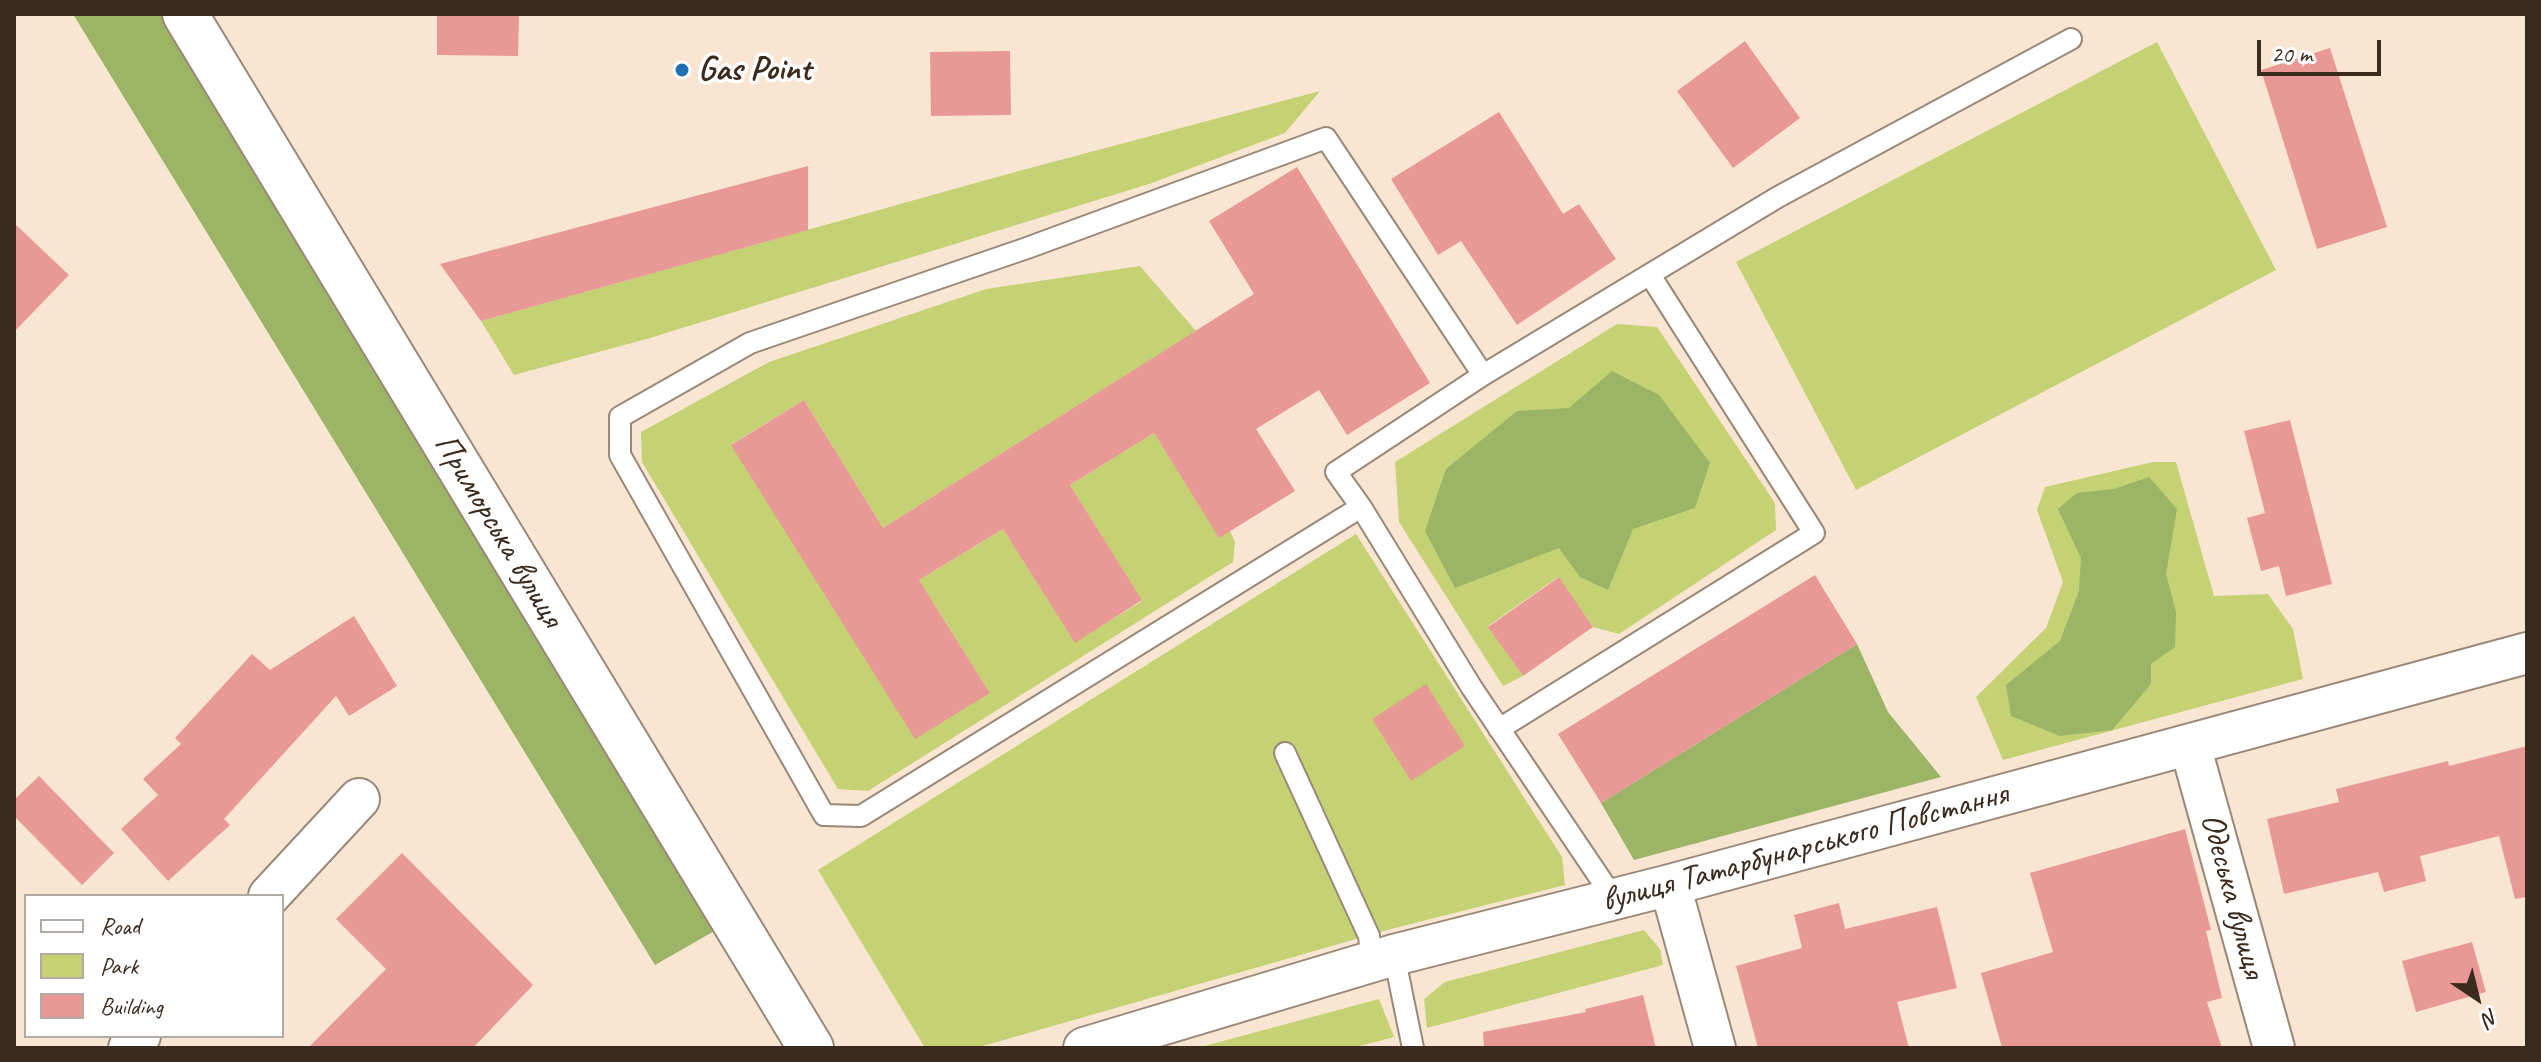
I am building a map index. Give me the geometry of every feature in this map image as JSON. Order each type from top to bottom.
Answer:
[{"type":"street","name":"Приморська вулиця","points":[[185,14],[811,1048]]},
{"type":"street","name":"вулиця Татарбунарського Повстання","points":[[1084,1048],[1383,959],[1670,885],[2527,653]]},
{"type":"street","name":"Одеська вулиця","points":[[2190,745],[2274,1048]]},
{"type":"street","points":[[271,894],[359,799]]},
{"type":"street","points":[[1670,885],[1715,1048]]},
{"type":"lane","points":[[1614,899],[1499,729],[1336,472],[1483,375],[1778,197],[2071,39]]},
{"type":"lane","points":[[1361,507],[861,816],[824,815],[620,455],[620,417],[750,343],[1027,248],[1326,138],[1483,375]]},
{"type":"lane","points":[[1499,729],[1814,533],[1650,275]]},
{"type":"lane","points":[[1285,753],[1369,936],[1383,959],[1413,1048]]},
{"type":"green space","points":[[73,14],[160,14],[730,922],[655,965]]},
{"type":"green space","points":[[2157,42],[2276,270],[1856,490],[1736,262]]},
{"type":"green space","points":[[1320,91],[1285,133],[1149,184],[650,338],[514,375],[481,321],[1015,172]]},
{"type":"green space","points":[[1140,266],[1196,331],[883,528],[804,400],[732,444],[990,693],[919,580],[1003,529],[1075,642],[1142,601],[1070,485],[1154,433],[1219,537],[1230,531],[1235,542],[1233,562],[868,791],[838,789],[642,462],[641,432],[769,362],[986,289]]},
{"type":"green space","points":[[1617,324],[1657,327],[1775,503],[1776,530],[1619,634],[1593,627],[1558,577],[1488,626],[1523,676],[1503,686],[1399,522],[1395,462]]},
{"type":"green space","points":[[1612,371],[1659,395],[1710,463],[1695,508],[1633,529],[1608,590],[1580,577],[1559,548],[1455,588],[1425,531],[1446,469],[1517,411],[1569,408]]},
{"type":"green space","points":[[2153,462],[2176,462],[2214,596],[2268,594],[2293,629],[2303,679],[2003,760],[1976,697],[2046,628],[2063,582],[2037,510],[2045,487]]},
{"type":"green space","points":[[2149,477],[2177,509],[2166,574],[2176,612],[2175,647],[2151,664],[2151,684],[2112,730],[2060,736],[2011,716],[2006,685],[2060,641],[2079,591],[2081,558],[2058,509],[2077,493],[2114,489]]},
{"type":"green space","points":[[1356,534],[1562,857],[1565,885],[1391,929],[976,1048],[925,1048],[818,870]]},
{"type":"green space","points":[[1857,644],[1888,712],[1941,777],[1634,860],[1601,803]]},
{"type":"green space","points":[[1644,930],[1660,949],[1663,965],[1427,1028],[1424,999],[1445,982]]},
{"type":"green space","points":[[1379,999],[1394,1037],[1352,1048],[1197,1048]]},
{"type":"building","points":[[437,14],[519,14],[518,56],[437,55]]},
{"type":"building","points":[[1745,41],[1800,118],[1733,168],[1677,91]]},
{"type":"building","points":[[2330,48],[2387,227],[2317,249],[2261,70]]},
{"type":"building","points":[[1010,51],[1011,115],[931,116],[930,52]]},
{"type":"building","points":[[1499,112],[1563,214],[1579,204],[1616,259],[1517,325],[1461,241],[1438,255],[1391,179]]},
{"type":"building","points":[[808,166],[808,230],[481,321],[440,264]]},
{"type":"building","points":[[1297,167],[1430,383],[1347,435],[1319,390],[1256,429],[1295,491],[1219,538],[1154,433],[1070,485],[1142,600],[1075,643],[1003,529],[919,580],[990,693],[915,739],[731,445],[804,400],[883,528],[1254,294],[1209,221]]},
{"type":"building","points":[[14,223],[69,275],[14,332]]},
{"type":"building","points":[[2290,420],[2332,584],[2286,596],[2279,566],[2261,571],[2247,518],[2265,513],[2244,431]]},
{"type":"building","points":[[1815,575],[1857,644],[1601,803],[1558,734]]},
{"type":"building","points":[[1559,577],[1593,627],[1523,676],[1488,627]]},
{"type":"building","points":[[354,616],[397,686],[349,716],[336,696],[224,819],[230,825],[168,881],[121,829],[158,795],[143,779],[181,744],[175,738],[252,654],[270,670]]},
{"type":"building","points":[[1426,684],[1465,746],[1411,781],[1372,719]]},
{"type":"building","points":[[2527,746],[2527,897],[2515,899],[2499,836],[2420,856],[2426,881],[2384,892],[2378,872],[2284,894],[2267,819],[2339,802],[2336,789],[2448,761],[2449,766]]},
{"type":"building","points":[[39,776],[114,853],[82,885],[14,816],[14,800]]},
{"type":"building","points":[[2185,829],[2211,930],[2206,931],[2222,998],[2207,1002],[2222,1048],[2002,1048],[1981,973],[2053,952],[2030,873]]},
{"type":"building","points":[[402,853],[533,985],[473,1048],[308,1048],[386,969],[336,919]]},
{"type":"building","points":[[1839,903],[1845,929],[1937,907],[1957,988],[1897,1002],[1909,1048],[1758,1048],[1736,966],[1802,948],[1794,915]]},
{"type":"building","points":[[2472,942],[2486,992],[2416,1012],[2402,961]]},
{"type":"building","points":[[1643,995],[1656,1048],[1484,1048],[1483,1032],[1586,1012],[1585,1009]]},
{"type":"place","name":"Gas Point","points":[[682,70]]}]
